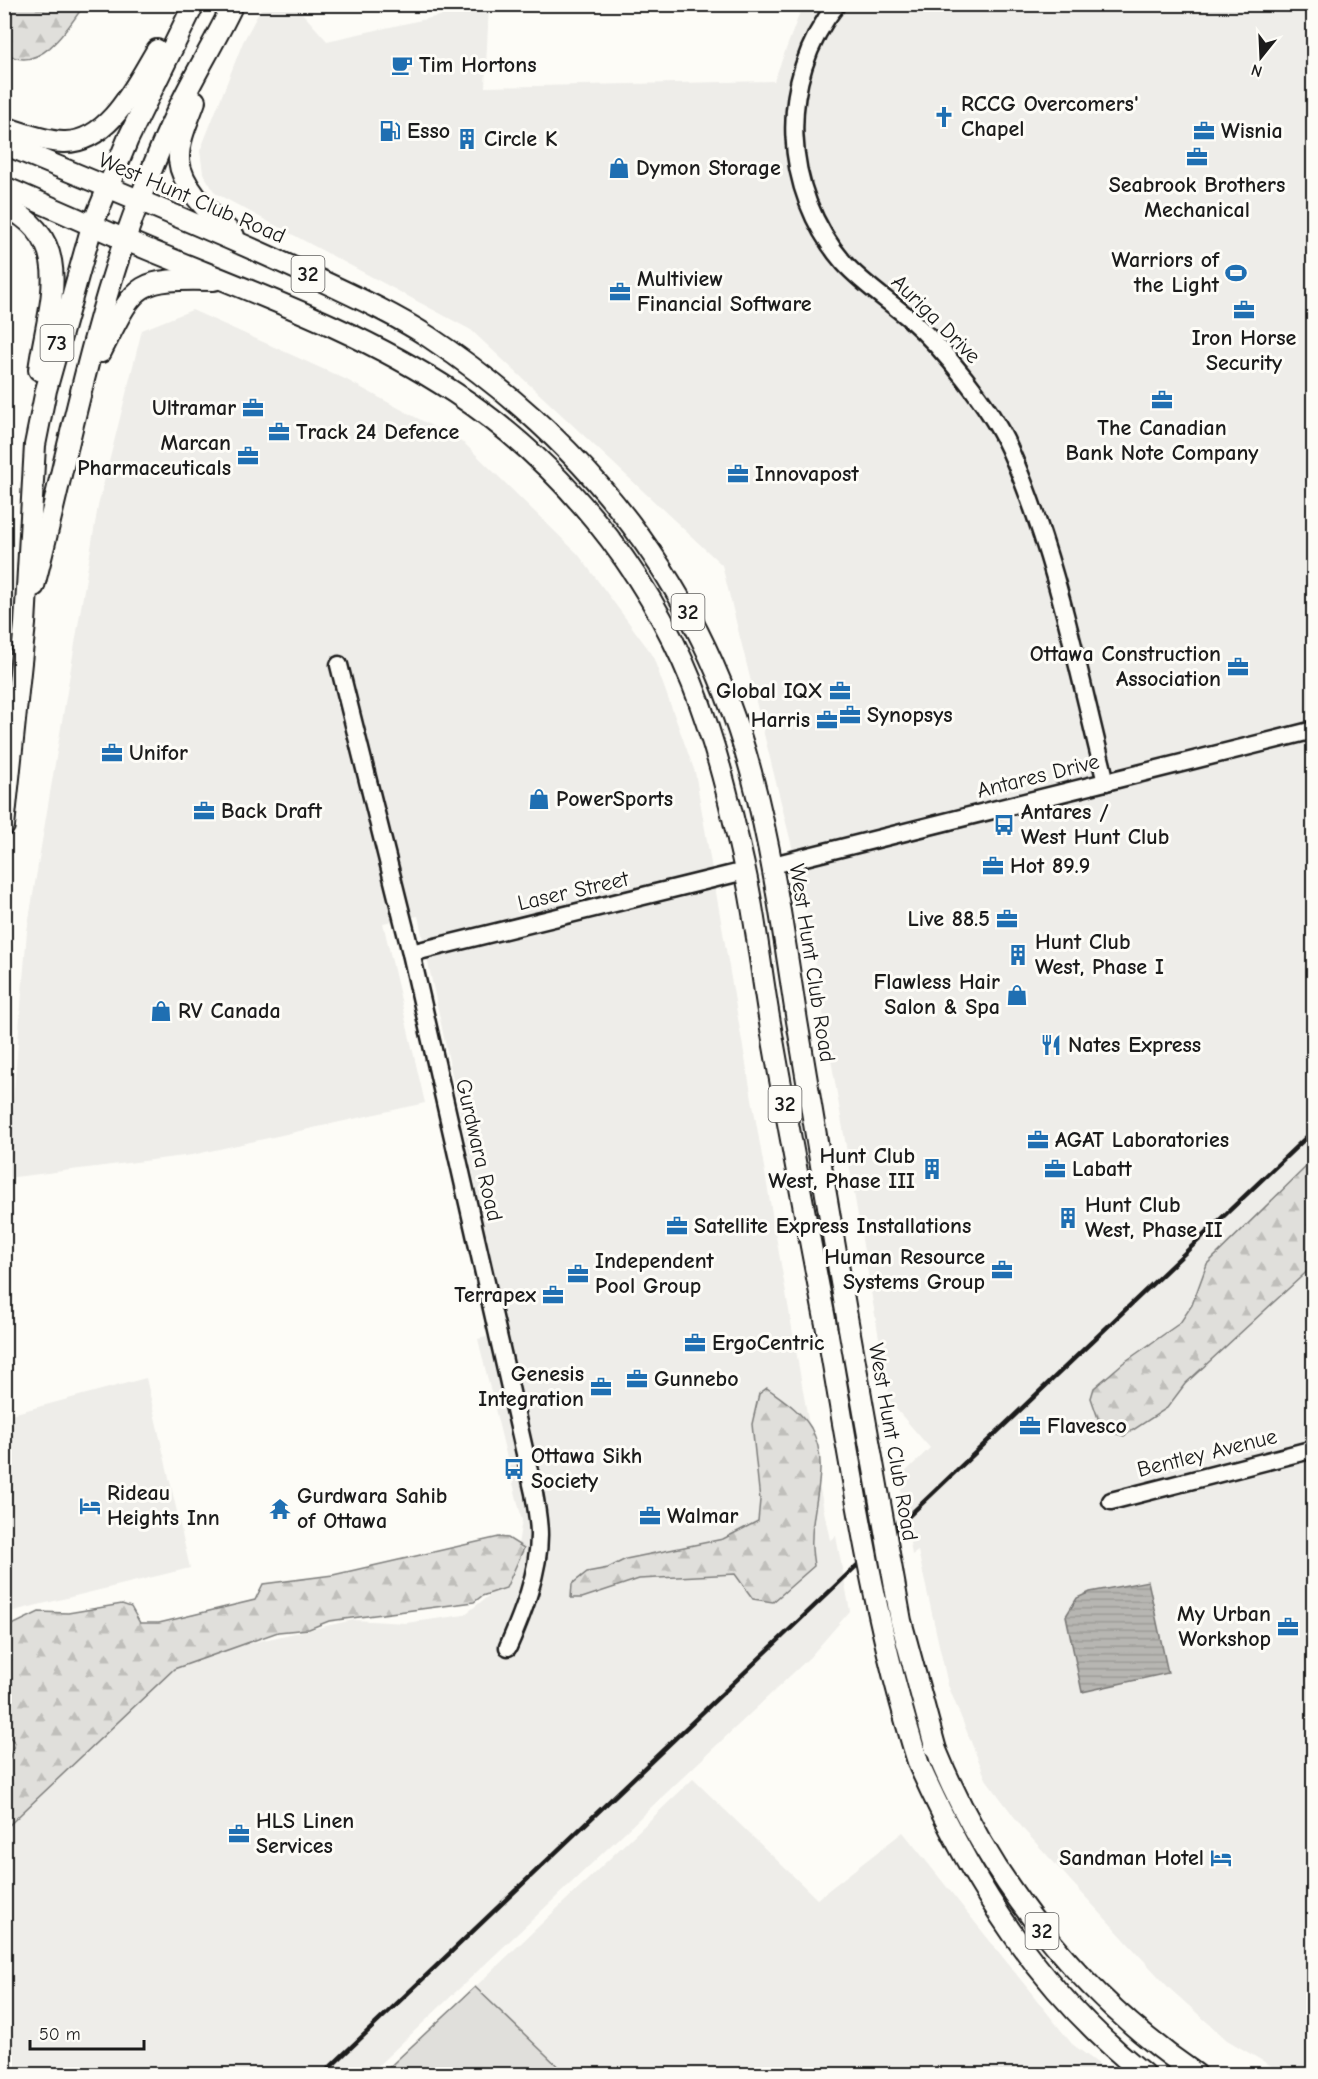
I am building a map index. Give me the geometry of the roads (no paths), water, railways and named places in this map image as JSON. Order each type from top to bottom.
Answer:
[{"type":"main road","name":"73","points":[[25,624],[85,384],[126,240],[139,201],[182,100],[215,44],[225,8]]},
{"type":"main road","name":"73","points":[[4,826],[25,624],[35,445],[58,340],[93,226],[108,188],[128,139],[190,12]]},
{"type":"main road","points":[[4,128],[66,142],[97,132],[115,116],[162,44],[190,12]]},
{"type":"main road","points":[[215,44],[186,126],[179,162],[183,176],[204,205],[240,242]]},
{"type":"main road","name":"West Hunt Club Road","points":[[4,144],[240,242],[375,306],[427,336],[521,406],[570,451],[599,483],[650,548],[683,602],[712,661],[742,741],[773,865],[847,1317],[901,1621],[936,1750],[978,1838],[1038,1926],[1100,1996],[1143,2035],[1196,2074]]},
{"type":"main road","name":"West Hunt Club Road","points":[[4,187],[357,337],[456,394],[516,440],[582,505],[635,576],[665,627],[692,683],[724,782],[746,872],[769,1019],[874,1598],[892,1675],[920,1765],[962,1856],[1014,1939],[1064,1999],[1099,2035],[1144,2074]]},
{"type":"main road","points":[[4,206],[17,212],[38,230],[45,239],[53,262],[52,294],[39,372],[35,445]]},
{"type":"main road","points":[[85,384],[133,293],[162,280],[225,280]]},
{"type":"main road","points":[[746,872],[773,865]]},
{"type":"street","name":"Auriga Drive","points":[[837,4],[808,52],[795,95],[793,134],[797,171],[808,203],[824,235],[845,264],[912,322],[962,374],[1008,446],[1040,527],[1106,782]]},
{"type":"street","name":"Gurdwara Road","points":[[339,665],[411,953],[534,1493],[539,1535],[535,1567],[519,1621],[508,1647]]},
{"type":"street","name":"Antares Drive","points":[[773,865],[1314,730]]},
{"type":"street","name":"Laser Street","points":[[411,953],[746,872]]},
{"type":"street","name":"Bentley Avenue","points":[[1111,1501],[1314,1449]]},
{"type":"railway","points":[[323,2074],[1314,1130]]},
{"type":"place","name":"Tim Hortons","points":[[402,65]]},
{"type":"place","name":"RCCG Overcomers' Chapel","points":[[944,117]]},
{"type":"place","name":"Esso","points":[[390,131]]},
{"type":"place","name":"Wisnia","points":[[1204,131]]},
{"type":"place","name":"Circle K","points":[[467,139]]},
{"type":"place","name":"Seabrook Brothers Mechanical","points":[[1197,157]]},
{"type":"place","name":"Dymon Storage","points":[[619,168]]},
{"type":"place","name":"Warriors of the Light","points":[[1236,273]]},
{"type":"place","name":"Multiview Financial Software","points":[[620,292]]},
{"type":"place","name":"Iron Horse Security","points":[[1244,310]]},
{"type":"place","name":"The Canadian Bank Note Company","points":[[1162,400]]},
{"type":"place","name":"Ultramar","points":[[253,408]]},
{"type":"place","name":"Track 24 Defence","points":[[279,432]]},
{"type":"place","name":"Marcan Pharmaceuticals","points":[[248,456]]},
{"type":"place","name":"Innovapost","points":[[738,474]]},
{"type":"place","name":"Ottawa Construction Association","points":[[1238,667]]},
{"type":"place","name":"Global IQX","points":[[840,691]]},
{"type":"place","name":"Synopsys","points":[[850,715]]},
{"type":"place","name":"Harris","points":[[827,720]]},
{"type":"place","name":"Unifor","points":[[112,753]]},
{"type":"place","name":"PowerSports","points":[[539,799]]},
{"type":"place","name":"Back Draft","points":[[204,811]]},
{"type":"place","name":"Antares / West Hunt Club","points":[[1004,825]]},
{"type":"place","name":"Hot 89.9","points":[[993,866]]},
{"type":"place","name":"Live 88.5","points":[[1007,919]]},
{"type":"place","name":"Hunt Club West, Phase I","points":[[1018,955]]},
{"type":"place","name":"Flawless Hair Salon & Spa","points":[[1017,995]]},
{"type":"place","name":"RV Canada","points":[[161,1011]]},
{"type":"place","name":"Nates Express","points":[[1051,1045]]},
{"type":"place","name":"AGAT Laboratories","points":[[1038,1140]]},
{"type":"place","name":"Hunt Club West, Phase III","points":[[932,1169]]},
{"type":"place","name":"Labatt","points":[[1055,1169]]},
{"type":"place","name":"Hunt Club West, Phase II","points":[[1068,1218]]},
{"type":"place","name":"Satellite Express Installations","points":[[677,1226]]},
{"type":"place","name":"Human Resource Systems Group","points":[[1002,1270]]},
{"type":"place","name":"Independent Pool Group","points":[[578,1274]]},
{"type":"place","name":"Terrapex","points":[[553,1295]]},
{"type":"place","name":"ErgoCentric","points":[[695,1343]]},
{"type":"place","name":"Gunnebo","points":[[637,1379]]},
{"type":"place","name":"Genesis Integration","points":[[601,1387]]},
{"type":"place","name":"Flavesco","points":[[1030,1426]]},
{"type":"place","name":"Ottawa Sikh Society","points":[[514,1469]]},
{"type":"place","name":"Rideau Heights Inn","points":[[90,1506]]},
{"type":"place","name":"Gurdwara Sahib of Ottawa","points":[[280,1509]]},
{"type":"place","name":"Walmar","points":[[650,1516]]},
{"type":"place","name":"My Urban Workshop","points":[[1288,1627]]},
{"type":"place","name":"HLS Linen Services","points":[[239,1834]]},
{"type":"place","name":"Sandman Hotel","points":[[1221,1858]]}]
